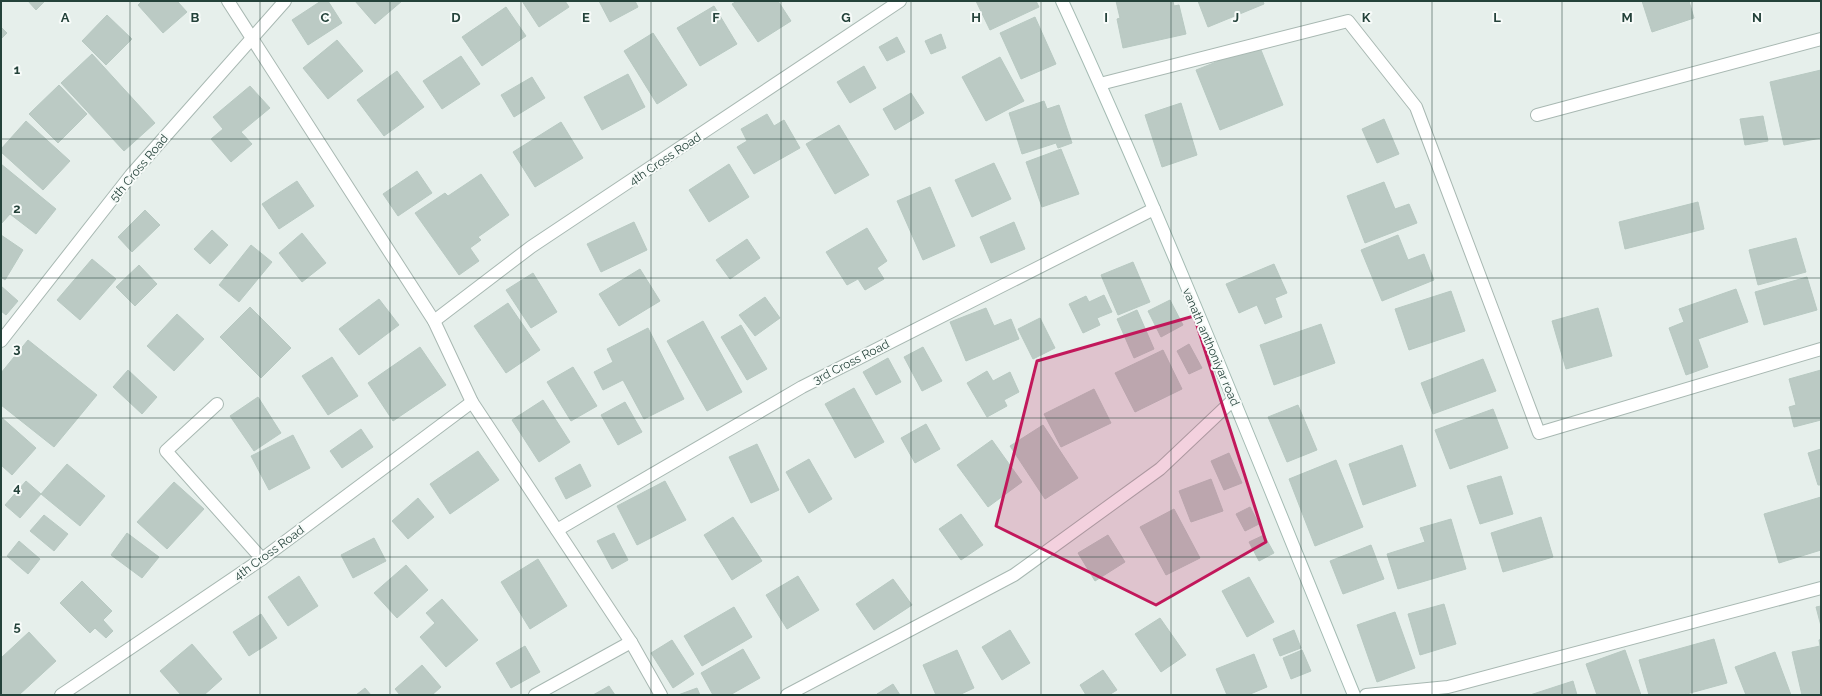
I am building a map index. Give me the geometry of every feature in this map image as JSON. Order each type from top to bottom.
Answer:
[{"type":"street","points":[[228,1],[434,321],[472,402],[631,642],[661,695]]},
{"type":"street","name":"5th Cross Road","points":[[1,341],[131,175],[285,1]]},
{"type":"street","name":"4th Cross Road","points":[[434,321],[531,247],[900,1]]},
{"type":"street","name":"vanath anthoniyar road","points":[[1062,1],[1154,209],[1354,695]]},
{"type":"street","points":[[1100,84],[1348,21],[1416,107],[1539,433],[1821,349]]},
{"type":"street","points":[[1536,115],[1821,39]]},
{"type":"street","name":"3rd Cross Road","points":[[557,530],[802,387],[1154,209]]},
{"type":"street","points":[[787,695],[1014,576],[1160,469],[1233,400]]},
{"type":"street","name":"4th Cross Road","points":[[61,695],[262,559],[472,402]]},
{"type":"street","points":[[217,404],[166,451],[262,559]]},
{"type":"street","points":[[1366,695],[1448,687],[1821,588]]},
{"type":"street","points":[[535,695],[631,642]]},
{"type":"highlighted area","points":[[1194,316],[1266,542],[1156,605],[996,526],[1037,361]]},
{"type":"building","points":[[28,1],[45,1],[36,10]]},
{"type":"building","points":[[142,1],[177,1],[187,12],[163,33],[138,5]]},
{"type":"building","points":[[321,1],[328,1],[342,23],[308,45],[292,20]]},
{"type":"building","points":[[355,1],[402,1],[375,24]]},
{"type":"building","points":[[522,1],[565,1],[569,7],[539,27]]},
{"type":"building","points":[[599,1],[635,1],[638,7],[610,22]]},
{"type":"building","points":[[737,1],[778,1],[791,21],[758,42],[732,4]]},
{"type":"building","points":[[976,1],[1036,1],[1039,7],[990,30]]},
{"type":"building","points":[[1116,1],[1173,1],[1174,6],[1179,5],[1186,34],[1123,48],[1117,19],[1120,18]]},
{"type":"building","points":[[1198,1],[1263,1],[1264,4],[1208,27]]},
{"type":"building","points":[[1642,1],[1689,1],[1694,18],[1652,32]]},
{"type":"building","points":[[714,6],[737,44],[700,66],[677,28]]},
{"type":"building","points":[[506,7],[526,36],[482,66],[462,37]]},
{"type":"building","points":[[107,15],[132,39],[106,65],[82,41]]},
{"type":"building","points":[[1035,17],[1056,64],[1021,79],[1000,33]]},
{"type":"building","points":[[1,27],[7,33],[1,39]]},
{"type":"building","points":[[653,33],[687,85],[657,104],[624,51]]},
{"type":"building","points":[[941,34],[946,48],[931,54],[925,41]]},
{"type":"building","points":[[897,37],[905,52],[887,61],[879,47]]},
{"type":"building","points":[[337,40],[363,71],[328,99],[303,68]]},
{"type":"building","points":[[1259,45],[1283,105],[1220,130],[1196,70]]},
{"type":"building","points":[[92,54],[155,123],[124,151],[61,83]]},
{"type":"building","points":[[461,56],[480,84],[442,109],[423,81]]},
{"type":"building","points":[[1000,57],[1024,101],[986,121],[962,77]]},
{"type":"building","points":[[864,66],[876,88],[850,103],[837,82]]},
{"type":"building","points":[[1821,70],[1821,138],[1784,145],[1770,82]]},
{"type":"building","points":[[397,71],[424,107],[384,136],[357,100]]},
{"type":"building","points":[[628,74],[645,107],[602,130],[584,97]]},
{"type":"building","points":[[532,77],[545,98],[514,117],[501,95]]},
{"type":"building","points":[[59,85],[87,114],[58,143],[29,114]]},
{"type":"building","points":[[250,86],[270,108],[241,132],[252,144],[231,162],[211,139],[223,129],[213,117]]},
{"type":"building","points":[[911,93],[924,113],[895,130],[883,109]]},
{"type":"building","points":[[1044,101],[1047,109],[1059,105],[1072,143],[1058,148],[1056,143],[1022,154],[1009,113]]},
{"type":"building","points":[[1181,103],[1197,155],[1162,167],[1145,115]]},
{"type":"building","points":[[767,114],[774,126],[784,120],[800,148],[754,174],[737,147],[747,141],[741,129]]},
{"type":"building","points":[[1763,116],[1768,141],[1745,145],[1740,119]]},
{"type":"building","points":[[1384,119],[1399,154],[1377,163],[1362,129]]},
{"type":"building","points":[[26,121],[70,161],[43,190],[1,152],[1,149]]},
{"type":"building","points":[[561,122],[583,158],[535,187],[513,152]]},
{"type":"building","points":[[839,125],[869,175],[835,194],[806,144]]},
{"type":"building","points":[[1061,149],[1079,194],[1042,207],[1026,162]]},
{"type":"building","points":[[994,163],[1011,199],[972,217],[955,180]]},
{"type":"building","points":[[1,164],[56,209],[36,234],[10,214],[1,224]]},
{"type":"building","points":[[729,164],[749,197],[709,222],[689,190]]},
{"type":"building","points":[[417,171],[432,193],[398,216],[383,194]]},
{"type":"building","points":[[481,174],[509,215],[478,237],[481,240],[470,248],[479,261],[459,275],[415,213],[445,193],[448,196]]},
{"type":"building","points":[[297,181],[314,206],[279,229],[262,204]]},
{"type":"building","points":[[1384,182],[1395,209],[1409,204],[1417,223],[1365,243],[1347,196]]},
{"type":"building","points":[[930,187],[955,246],[923,260],[897,201]]},
{"type":"building","points":[[1698,202],[1704,229],[1625,249],[1619,222]]},
{"type":"building","points":[[145,210],[160,225],[132,252],[118,237]]},
{"type":"building","points":[[634,222],[647,250],[601,272],[587,244]]},
{"type":"building","points":[[1014,222],[1025,249],[991,263],[980,237]]},
{"type":"building","points":[[867,228],[887,261],[877,268],[884,279],[865,290],[858,279],[847,285],[826,252]]},
{"type":"building","points":[[212,230],[228,245],[210,264],[194,249]]},
{"type":"building","points":[[302,233],[326,263],[302,282],[279,253]]},
{"type":"building","points":[[1,235],[23,250],[5,280],[1,277]]},
{"type":"building","points":[[1398,235],[1408,260],[1424,254],[1434,280],[1382,301],[1361,250]]},
{"type":"building","points":[[1796,238],[1806,272],[1758,285],[1749,250]]},
{"type":"building","points":[[747,239],[760,258],[730,279],[716,260]]},
{"type":"building","points":[[251,245],[272,262],[239,302],[219,285]]},
{"type":"building","points":[[92,259],[116,279],[80,320],[57,300]]},
{"type":"building","points":[[1133,262],[1150,302],[1118,315],[1101,275]]},
{"type":"building","points":[[1274,264],[1287,293],[1275,298],[1282,317],[1265,324],[1257,305],[1239,313],[1226,284]]},
{"type":"building","points":[[139,265],[157,284],[135,306],[116,287]]},
{"type":"building","points":[[640,269],[660,301],[619,326],[599,294]]},
{"type":"building","points":[[533,273],[557,312],[531,328],[506,290]]},
{"type":"building","points":[[1807,277],[1817,310],[1764,325],[1755,292]]},
{"type":"building","points":[[1,286],[18,301],[6,315],[1,311]]},
{"type":"building","points":[[1736,289],[1748,322],[1698,339],[1708,367],[1686,375],[1669,328],[1684,322],[1679,309]]},
{"type":"building","points":[[1451,291],[1465,331],[1409,350],[1395,309]]},
{"type":"building","points":[[1104,295],[1112,312],[1097,318],[1100,325],[1083,333],[1069,304],[1086,296],[1089,302]]},
{"type":"building","points":[[765,297],[780,318],[755,336],[739,315]]},
{"type":"building","points":[[379,299],[399,325],[359,355],[339,329]]},
{"type":"building","points":[[1170,300],[1183,325],[1161,337],[1148,311]]},
{"type":"building","points":[[508,303],[540,350],[506,373],[474,326]]},
{"type":"building","points":[[250,307],[291,348],[261,378],[220,337]]},
{"type":"building","points":[[986,308],[994,326],[1011,319],[1019,339],[966,361],[950,322]]},
{"type":"building","points":[[1598,308],[1612,356],[1566,369],[1552,321]]},
{"type":"building","points":[[1137,310],[1154,349],[1134,358],[1117,319]]},
{"type":"building","points":[[177,314],[204,339],[174,371],[147,346]]},
{"type":"building","points":[[1040,318],[1055,348],[1033,359],[1018,329]]},
{"type":"building","points":[[703,321],[742,392],[707,411],[667,341]]},
{"type":"building","points":[[1321,324],[1335,363],[1274,385],[1260,345]]},
{"type":"building","points":[[741,325],[767,369],[747,380],[721,337]]},
{"type":"building","points":[[648,328],[684,399],[644,419],[623,380],[603,390],[594,372],[613,362],[607,349]]},
{"type":"building","points":[[28,340],[97,395],[54,447],[1,405],[1,373]]},
{"type":"building","points":[[1189,344],[1202,368],[1189,374],[1177,351]]},
{"type":"building","points":[[420,347],[446,385],[393,421],[368,383]]},
{"type":"building","points":[[923,347],[942,381],[922,391],[904,357]]},
{"type":"building","points":[[1163,350],[1182,389],[1135,412],[1115,373]]},
{"type":"building","points":[[332,357],[358,396],[328,415],[302,376]]},
{"type":"building","points":[[888,358],[901,382],[876,395],[863,372]]},
{"type":"building","points":[[1483,359],[1496,391],[1433,414],[1421,383]]},
{"type":"building","points":[[573,367],[597,406],[571,421],[547,382]]},
{"type":"building","points":[[128,370],[157,397],[142,414],[113,387]]},
{"type":"building","points":[[1821,370],[1821,420],[1794,427],[1789,407],[1796,405],[1789,379]]},
{"type":"building","points":[[987,371],[993,381],[1010,372],[1019,392],[1004,400],[1007,406],[987,417],[967,383]]},
{"type":"building","points":[[854,388],[884,442],[855,458],[825,404]]},
{"type":"building","points":[[1094,389],[1111,423],[1061,447],[1044,414]]},
{"type":"building","points":[[258,397],[281,433],[254,451],[230,416]]},
{"type":"building","points":[[543,400],[570,442],[539,462],[512,420]]},
{"type":"building","points":[[625,402],[642,432],[618,445],[601,415]]},
{"type":"building","points":[[1298,405],[1317,450],[1287,462],[1268,417]]},
{"type":"building","points":[[1493,409],[1508,448],[1450,469],[1435,430]]},
{"type":"building","points":[[1,417],[36,448],[12,475],[1,465]]},
{"type":"building","points":[[926,424],[940,449],[915,463],[901,438]]},
{"type":"building","points":[[1043,425],[1078,478],[1045,499],[1010,446]]},
{"type":"building","points":[[361,429],[373,447],[342,468],[330,451]]},
{"type":"building","points":[[293,435],[310,468],[269,490],[251,456]]},
{"type":"building","points":[[992,440],[1022,482],[988,507],[957,465]]},
{"type":"building","points":[[757,444],[779,490],[751,503],[729,457]]},
{"type":"building","points":[[1402,445],[1416,486],[1363,505],[1349,464]]},
{"type":"building","points":[[1821,449],[1821,485],[1818,485],[1808,453]]},
{"type":"building","points":[[478,451],[499,480],[450,514],[430,484]]},
{"type":"building","points":[[1229,453],[1242,483],[1224,490],[1211,461]]},
{"type":"building","points":[[809,459],[832,499],[809,513],[786,472]]},
{"type":"building","points":[[1336,460],[1363,527],[1315,546],[1289,479]]},
{"type":"building","points":[[67,464],[105,496],[80,526],[41,494]]},
{"type":"building","points":[[580,464],[591,486],[566,499],[555,478]]},
{"type":"building","points":[[1501,476],[1513,514],[1480,524],[1467,486]]},
{"type":"building","points":[[1211,479],[1223,511],[1191,522],[1179,491]]},
{"type":"building","points":[[26,481],[41,494],[20,518],[5,505]]},
{"type":"building","points":[[665,481],[686,520],[637,545],[617,506]]},
{"type":"building","points":[[174,482],[204,509],[167,549],[137,522]]},
{"type":"building","points":[[1821,497],[1821,550],[1779,563],[1764,514]]},
{"type":"building","points":[[418,498],[434,517],[408,539],[392,521]]},
{"type":"building","points":[[1250,507],[1259,524],[1245,531],[1236,514]]},
{"type":"building","points":[[1174,509],[1200,558],[1166,575],[1140,527]]},
{"type":"building","points":[[961,514],[983,545],[961,560],[939,529]]},
{"type":"building","points":[[44,515],[68,534],[54,551],[30,531]]},
{"type":"building","points":[[733,517],[762,561],[732,580],[704,535]]},
{"type":"building","points":[[1541,517],[1553,557],[1503,572],[1491,533]]},
{"type":"building","points":[[1451,519],[1466,569],[1398,589],[1387,554],[1425,542],[1420,528]]},
{"type":"building","points":[[127,533],[159,557],[142,578],[111,555]]},
{"type":"building","points":[[614,533],[628,560],[612,569],[597,541]]},
{"type":"building","points":[[1108,535],[1125,562],[1095,581],[1078,553]]},
{"type":"building","points":[[1264,535],[1274,553],[1259,561],[1249,542]]},
{"type":"building","points":[[374,538],[386,561],[353,578],[341,555]]},
{"type":"building","points":[[19,541],[40,559],[28,574],[7,556]]},
{"type":"building","points":[[1371,545],[1384,579],[1343,594],[1330,561]]},
{"type":"building","points":[[538,559],[567,606],[530,629],[501,582]]},
{"type":"building","points":[[406,565],[428,590],[397,618],[374,593]]},
{"type":"building","points":[[299,576],[318,606],[288,626],[268,597]]},
{"type":"building","points":[[798,576],[819,610],[787,629],[766,595]]},
{"type":"building","points":[[1249,577],[1274,622],[1247,637],[1222,591]]},
{"type":"building","points":[[893,579],[912,605],[874,630],[856,604]]},
{"type":"building","points":[[82,581],[112,611],[103,620],[113,631],[106,638],[95,628],[90,633],[60,603]]},
{"type":"building","points":[[442,599],[478,640],[446,667],[420,637],[435,623],[426,613]]},
{"type":"building","points":[[1444,604],[1456,644],[1420,655],[1408,614]]},
{"type":"building","points":[[1821,606],[1821,626],[1816,607]]},
{"type":"building","points":[[734,607],[752,637],[702,666],[684,636]]},
{"type":"building","points":[[1395,612],[1415,668],[1377,682],[1357,625]]},
{"type":"building","points":[[261,614],[277,638],[249,656],[233,632]]},
{"type":"building","points":[[1160,618],[1186,655],[1161,672],[1135,634]]},
{"type":"building","points":[[1010,630],[1030,663],[1002,680],[982,647]]},
{"type":"building","points":[[1294,630],[1301,648],[1280,656],[1273,639]]},
{"type":"building","points":[[29,632],[56,661],[19,695],[1,695],[1,658]]},
{"type":"building","points":[[1714,639],[1727,683],[1683,695],[1649,695],[1639,660]]},
{"type":"building","points":[[1821,639],[1821,695],[1802,695],[1792,652],[1820,646],[1819,640]]},
{"type":"building","points":[[672,640],[694,674],[673,688],[651,653]]},
{"type":"building","points":[[192,644],[222,679],[204,695],[181,695],[160,671]]},
{"type":"building","points":[[525,646],[540,672],[511,688],[496,663]]},
{"type":"building","points":[[743,649],[760,678],[730,695],[713,695],[701,673]]},
{"type":"building","points":[[957,650],[974,688],[959,695],[936,695],[923,665]]},
{"type":"building","points":[[1302,650],[1311,671],[1291,679],[1283,658]]},
{"type":"building","points":[[1625,650],[1641,695],[1597,695],[1586,664]]},
{"type":"building","points":[[1775,652],[1791,695],[1746,695],[1735,667]]},
{"type":"building","points":[[1254,654],[1267,687],[1248,695],[1227,695],[1216,669]]},
{"type":"building","points":[[422,665],[441,687],[432,695],[400,695],[395,689]]},
{"type":"building","points":[[1103,670],[1117,690],[1109,695],[1086,695],[1080,685]]},
{"type":"building","points":[[1573,681],[1577,695],[1530,695]]},
{"type":"building","points":[[893,684],[900,695],[877,694]]},
{"type":"building","points":[[609,686],[615,695],[593,695]]},
{"type":"building","points":[[365,688],[371,695],[356,695]]},
{"type":"building","points":[[697,688],[700,695],[678,695]]}]
